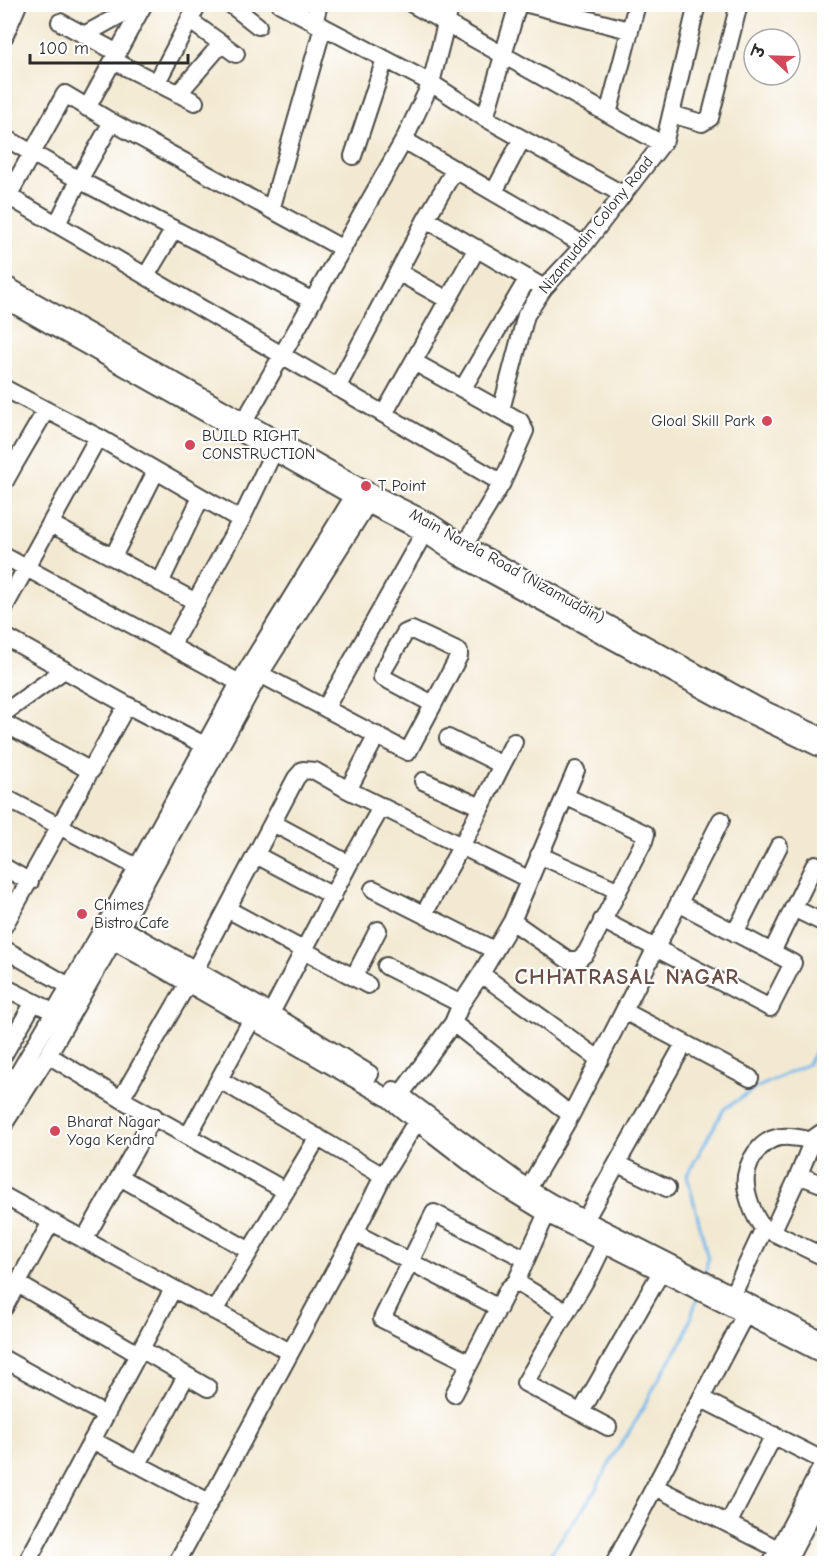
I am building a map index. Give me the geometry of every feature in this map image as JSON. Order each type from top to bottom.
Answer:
[{"type":"street","points":[[84,35],[142,4]]},
{"type":"street","points":[[87,108],[142,4]]},
{"type":"street","points":[[157,82],[198,4]]},
{"type":"street","points":[[230,4],[258,26]]},
{"type":"street","points":[[280,4],[431,83],[485,118],[622,194]]},
{"type":"street","points":[[271,210],[318,25],[320,4]]},
{"type":"street","points":[[412,4],[662,144]]},
{"type":"street","points":[[239,431],[404,140],[431,83],[451,4]]},
{"type":"street","points":[[485,118],[518,4]]},
{"type":"street","points":[[528,4],[629,30]]},
{"type":"street","points":[[608,114],[629,30],[638,4]]},
{"type":"street","name":"Nizamuddin Colony Road","points":[[501,410],[526,315],[544,288],[584,245],[665,140],[697,4]]},
{"type":"street","points":[[671,114],[702,123],[710,118],[739,4]]},
{"type":"street","points":[[4,37],[17,7]]},
{"type":"street","points":[[189,20],[236,54]]},
{"type":"street","points":[[60,22],[157,82],[195,102]]},
{"type":"street","points":[[178,93],[222,43]]},
{"type":"street","points":[[352,156],[385,58]]},
{"type":"street","points":[[343,249],[111,123],[65,94],[6,195],[502,483]]},
{"type":"street","points":[[57,224],[111,123]]},
{"type":"street","points":[[4,137],[79,180],[313,301]]},
{"type":"street","points":[[494,192],[522,138]]},
{"type":"street","points":[[404,140],[584,245]]},
{"type":"street","points":[[337,387],[455,169]]},
{"type":"street","points":[[426,219],[544,288]]},
{"type":"street","points":[[146,276],[174,229]]},
{"type":"street","points":[[384,414],[477,248]]},
{"type":"street","points":[[398,272],[448,300]]},
{"type":"street","name":"Nizamuddin Colony Road","points":[[463,388],[528,278]]},
{"type":"street","name":"Main Narela Road (Nizamuddin)","points":[[4,284],[274,452],[363,495],[430,522],[462,550],[738,709],[825,750]]},
{"type":"street","name":"Main Narela Road (Nizamuddin)","points":[[4,299],[239,431],[363,495],[424,533],[462,550],[761,708],[825,737]]},
{"type":"street","points":[[414,362],[520,421],[525,431],[502,483],[462,550]]},
{"type":"street","points":[[4,388],[98,437],[241,520]]},
{"type":"street","points":[[4,483],[9,463],[46,410]]},
{"type":"street","points":[[4,608],[98,437]]},
{"type":"street","points":[[171,646],[241,520],[274,452]]},
{"type":"street","points":[[113,557],[156,471]]},
{"type":"street","points":[[246,686],[260,674],[363,495]]},
{"type":"street","points":[[6,1119],[48,1055],[111,930],[246,686],[363,495]]},
{"type":"street","points":[[160,583],[201,497]]},
{"type":"street","points":[[51,524],[195,602]]},
{"type":"street","points":[[326,707],[424,533]]},
{"type":"street","points":[[4,556],[246,686]]},
{"type":"street","points":[[260,674],[408,752],[459,656],[459,652],[412,630],[405,633],[382,677],[433,704]]},
{"type":"street","points":[[4,636],[211,749]]},
{"type":"street","points":[[4,713],[64,670]]},
{"type":"street","points":[[4,926],[127,705]]},
{"type":"street","points":[[4,723],[91,771]]},
{"type":"street","points":[[348,789],[377,735]]},
{"type":"street","points":[[448,738],[502,765]]},
{"type":"street","points":[[424,914],[514,742]]},
{"type":"street","points":[[4,1098],[10,1077],[54,1013],[69,986],[111,930],[137,867],[211,749]]},
{"type":"street","points":[[122,1099],[191,976],[296,778],[303,770],[315,771],[528,879]]},
{"type":"street","points":[[398,1099],[453,1023],[461,1004],[512,921],[576,770]]},
{"type":"street","points":[[423,780],[481,807]]},
{"type":"street","points":[[512,921],[568,960],[578,960],[586,953],[646,834],[565,796]]},
{"type":"street","points":[[4,797],[137,867]]},
{"type":"street","points":[[271,1013],[382,806]]},
{"type":"street","points":[[528,1188],[600,1060],[721,820]]},
{"type":"street","points":[[273,823],[349,864]]},
{"type":"street","points":[[735,933],[779,846]]},
{"type":"street","points":[[256,855],[333,896]]},
{"type":"street","points":[[539,855],[617,891]]},
{"type":"street","points":[[772,952],[815,864]]},
{"type":"street","points":[[4,867],[30,882]]},
{"type":"street","points":[[373,889],[494,950]]},
{"type":"street","points":[[602,920],[770,1008],[793,963],[680,904]]},
{"type":"street","points":[[793,908],[825,923]]},
{"type":"street","points":[[227,909],[361,981],[378,930]]},
{"type":"street","points":[[111,930],[191,976],[271,1013],[398,1099],[495,1182],[673,1274]]},
{"type":"street","points":[[4,949],[69,986]]},
{"type":"street","points":[[386,966],[461,1004]]},
{"type":"street","points":[[481,974],[600,1060]]},
{"type":"street","points":[[191,976],[252,1019],[398,1099]]},
{"type":"street","points":[[6,992],[34,1002],[54,1013]]},
{"type":"street","points":[[4,1054],[9,1035],[34,1002]]},
{"type":"street","points":[[624,1011],[750,1078]]},
{"type":"street","points":[[188,1136],[252,1019]]},
{"type":"street","points":[[453,1023],[571,1115]]},
{"type":"street","points":[[582,1227],[684,1044]]},
{"type":"street","points":[[48,1055],[286,1191]]},
{"type":"street","points":[[220,1080],[383,1176]]},
{"type":"street","points":[[84,1240],[154,1116]]},
{"type":"street","points":[[176,1563],[355,1233],[383,1176],[419,1116]]},
{"type":"street","points":[[419,1116],[528,1188],[549,1209]]},
{"type":"street","points":[[214,1311],[318,1137]]},
{"type":"street","points":[[721,1293],[768,1230],[797,1179],[812,1143],[818,1137]]},
{"type":"street","points":[[818,1137],[769,1138],[756,1151],[746,1177],[748,1194],[757,1221],[768,1230],[825,1257]]},
{"type":"street","points":[[618,1164],[667,1188]]},
{"type":"street","points":[[120,1177],[250,1251]]},
{"type":"street","points":[[797,1179],[806,1178],[825,1185]]},
{"type":"street","points":[[4,1196],[290,1352]]},
{"type":"street","points":[[454,1394],[508,1289],[516,1282],[549,1209]]},
{"type":"street","points":[[470,1363],[382,1319],[434,1213],[526,1259]]},
{"type":"street","points":[[4,1308],[51,1222]]},
{"type":"street","points":[[582,1227],[604,1244],[721,1293],[825,1355]]},
{"type":"street","points":[[355,1233],[499,1308]]},
{"type":"street","points":[[604,1244],[525,1383],[608,1427]]},
{"type":"street","points":[[581,1412],[673,1274]]},
{"type":"street","points":[[516,1282],[566,1312]]},
{"type":"street","points":[[18,1284],[208,1388]]},
{"type":"street","points":[[26,1563],[173,1289]]},
{"type":"street","points":[[748,1309],[825,1341]]},
{"type":"street","points":[[614,1563],[748,1309]]},
{"type":"street","points":[[4,1359],[105,1415]]},
{"type":"street","points":[[138,1464],[186,1376]]},
{"type":"street","points":[[702,1399],[825,1461],[782,1558]]},
{"type":"street","points":[[728,1524],[774,1435]]},
{"type":"street","points":[[92,1440],[209,1502]]},
{"type":"street","points":[[655,1487],[728,1524],[782,1558]]},
{"type":"street","points":[[782,1558],[825,1491]]},
{"type":"waterway","points":[[705,1273],[708,1258],[687,1175],[724,1109],[756,1088],[808,1064],[824,1035]]},
{"type":"waterway","points":[[543,1564],[592,1496],[615,1453],[639,1416],[684,1338],[698,1296]]},
{"type":"place","name":"Gloal Skill Park","points":[[767,421]]},
{"type":"place","name":"BUILD RIGHT CONSTRUCTION","points":[[190,445]]},
{"type":"place","name":"T Point","points":[[366,486]]},
{"type":"place","name":"Chimes Bistro Cafe","points":[[82,914]]},
{"type":"place","name":"Bharat Nagar Yoga Kendra","points":[[55,1131]]},
{"type":"district","name":"CHHATRASAL NAGAR","points":[[627,977]]}]
